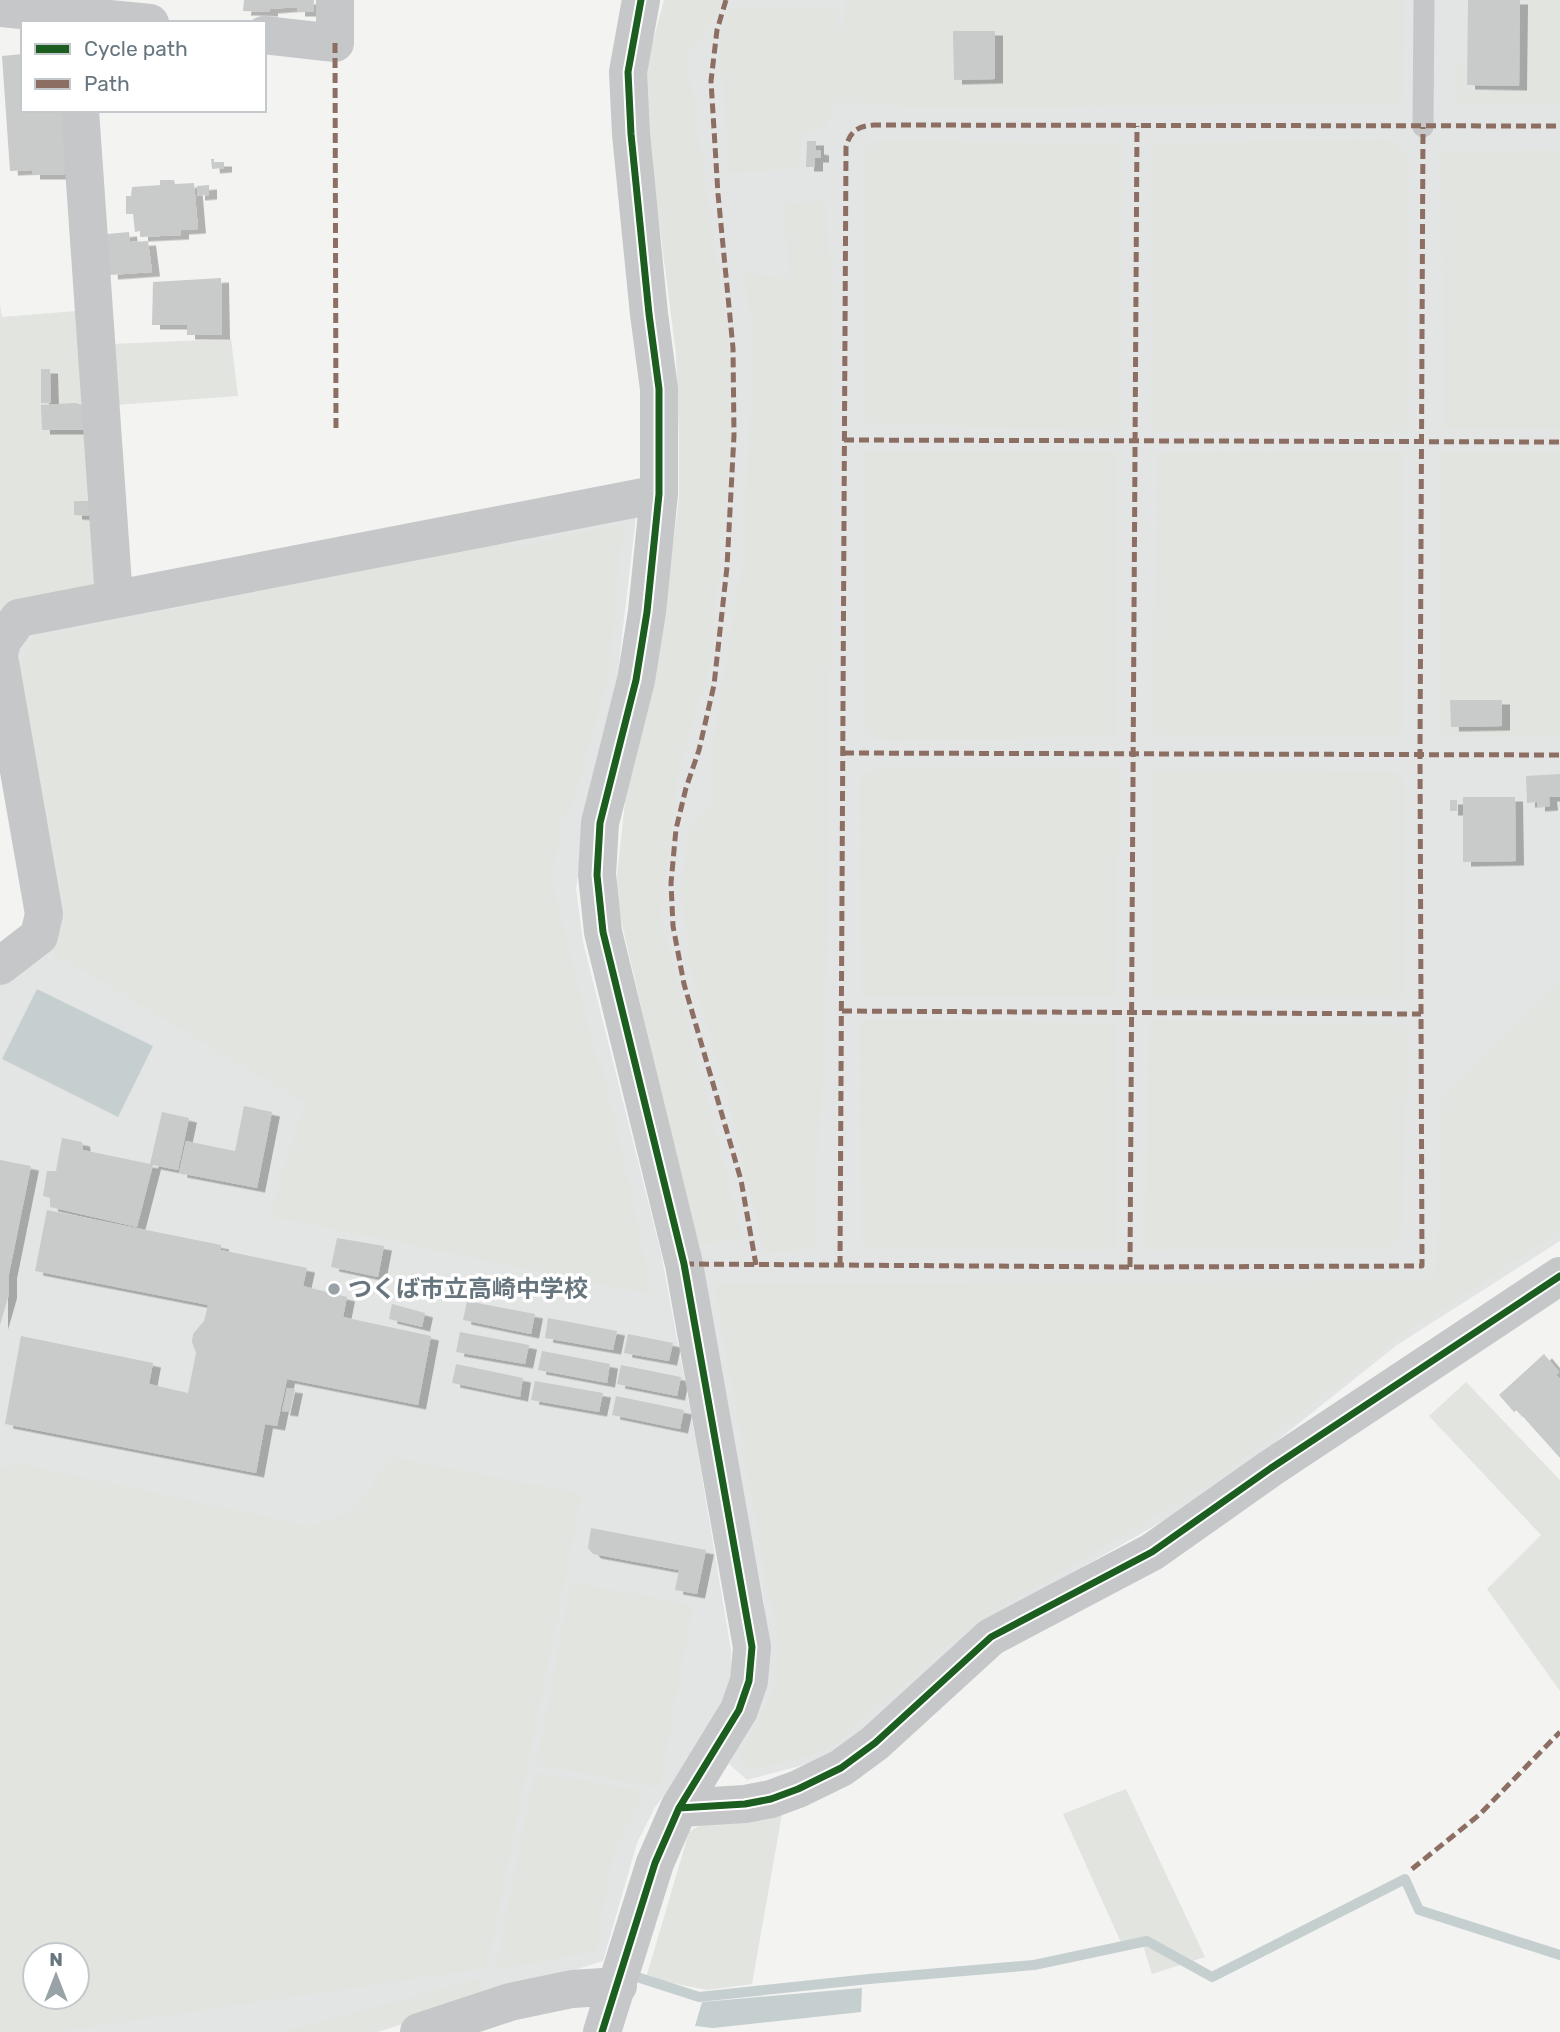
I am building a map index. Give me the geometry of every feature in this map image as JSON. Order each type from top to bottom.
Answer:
[{"type":"street","points":[[266,35],[335,43],[335,0]]},
{"type":"street","points":[[602,2032],[655,1863],[679,1808],[739,1710],[749,1681],[752,1647],[684,1264],[603,932],[597,875],[600,823],[636,680],[647,612],[659,494],[659,389],[631,134],[628,72],[641,0]]},
{"type":"street","points":[[0,8],[74,19],[112,21]]},
{"type":"street","points":[[80,112],[114,599]]},
{"type":"street","points":[[0,650],[2,641],[19,618],[659,494]]},
{"type":"street","points":[[0,662],[44,914],[39,936],[0,966]]},
{"type":"street","points":[[679,1808],[745,1804],[771,1799],[841,1768],[874,1743],[991,1637],[1152,1552],[1271,1468],[1560,1276]]},
{"type":"street","points":[[419,2032],[510,2002],[572,1989],[618,1986]]},
{"type":"lane","points":[[1423,127],[1424,0]]},
{"type":"shaded area","points":[[664,0],[1560,0],[1560,1241],[1397,1345],[1210,1494],[988,1621],[829,1758],[747,1780],[729,1764],[761,1697],[769,1652],[764,1602],[696,1243],[628,775],[657,666],[679,500]]},
{"type":"shaded area","points":[[664,0],[727,0],[687,57],[728,340],[731,426],[708,672],[678,771],[660,914],[743,1241],[696,1243],[615,894],[628,775],[657,666],[679,500],[676,354],[647,127],[647,63]]},
{"type":"shaded area","points":[[847,0],[1404,0],[1403,99],[1395,105],[912,107],[838,101],[825,128],[802,131],[801,168],[728,173],[721,45],[729,9],[829,7],[839,11],[837,35],[842,35]]},
{"type":"shaded area","points":[[1524,0],[1560,0],[1560,103],[1455,104],[1455,63],[1464,63],[1465,91],[1523,90]]},
{"type":"shaded area","points":[[1391,140],[1406,154],[1407,431],[1152,431],[1153,143]]},
{"type":"shaded area","points":[[875,141],[1121,143],[1119,431],[865,423],[862,153]]},
{"type":"shaded area","points":[[1560,150],[1560,428],[1444,429],[1442,151]]},
{"type":"shaded area","points":[[826,202],[831,291],[828,937],[814,1248],[765,1253],[729,1101],[690,968],[681,888],[690,828],[712,806],[713,745],[744,550],[753,346],[745,271],[789,280],[785,203]]},
{"type":"shaded area","points":[[0,304],[2,317],[76,311],[98,585],[66,596],[0,611]]},
{"type":"shaded area","points":[[231,339],[238,396],[115,405],[112,344]]},
{"type":"shaded area","points":[[1117,451],[1117,737],[874,740],[864,727],[862,452]]},
{"type":"shaded area","points":[[1403,451],[1403,729],[1397,737],[1153,735],[1157,453]]},
{"type":"shaded area","points":[[1439,453],[1560,453],[1560,737],[1441,735]]},
{"type":"shaded area","name":"つくば市立高崎中学校","points":[[637,508],[617,679],[582,843],[576,889],[583,942],[661,1253],[731,1650],[731,1675],[725,1699],[686,1768],[655,1807],[637,1843],[603,1961],[378,2032],[0,2032],[0,983],[45,946],[12,661],[21,637]]},
{"type":"shaded area","points":[[623,523],[608,677],[572,806],[561,818],[552,880],[598,1064],[602,1065],[651,1294],[269,1216],[305,1103],[54,953],[66,913],[19,667],[34,638],[497,544],[520,547]]},
{"type":"shaded area","points":[[1118,767],[1116,996],[861,997],[860,778],[873,769]]},
{"type":"shaded area","points":[[1151,770],[1395,771],[1405,781],[1405,998],[1151,998]]},
{"type":"shaded area","points":[[1560,984],[1560,1231],[1392,1342],[1210,1484],[980,1619],[826,1750],[749,1771],[738,1758],[771,1698],[779,1648],[714,1284],[1365,1281],[1436,1278],[1443,1096]]},
{"type":"shaded area","points":[[37,989],[153,1046],[118,1117],[2,1059]]},
{"type":"shaded area","points":[[860,1019],[1116,1023],[1117,1250],[871,1249],[861,1238]]},
{"type":"shaded area","points":[[1149,1020],[1407,1025],[1402,1235],[1392,1247],[1146,1250]]},
{"type":"shaded area","points":[[1466,1382],[1560,1480],[1560,1691],[1487,1589],[1541,1535],[1429,1416]]},
{"type":"shaded area","points":[[391,1457],[582,1494],[487,1968],[56,2032],[0,2032],[0,1471],[13,1462],[312,1527],[357,1508]]},
{"type":"shaded area","points":[[571,1582],[693,1605],[659,1788],[537,1764]]},
{"type":"shaded area","points":[[535,1772],[646,1792],[631,1815],[612,1859],[596,1951],[496,1970]]},
{"type":"shaded area","points":[[1126,1789],[1205,1957],[1152,1974],[1143,1945],[1124,1949],[1063,1814]]},
{"type":"shaded area","points":[[782,1814],[752,1984],[707,1990],[646,1978],[689,1832],[700,1825]]},
{"type":"shaded area","points":[[479,1979],[485,1996],[372,2032],[282,2032]]},
{"type":"shaded area","points":[[862,1988],[861,2012],[713,2028],[695,2026],[702,2002]]},
{"type":"building","points":[[244,0],[314,0],[313,12],[297,12],[297,7],[270,9],[270,12],[243,11]]},
{"type":"building","points":[[1468,0],[1520,0],[1519,86],[1467,85]]},
{"type":"building","points":[[953,31],[995,31],[995,79],[954,80]]},
{"type":"building","points":[[21,54],[21,112],[66,112],[70,169],[65,170],[65,175],[32,175],[32,170],[10,171],[2,56]]},
{"type":"building","points":[[807,141],[816,141],[816,150],[821,151],[821,158],[815,158],[815,167],[806,167]]},
{"type":"building","points":[[211,159],[214,159],[214,162],[224,162],[224,168],[212,169]]},
{"type":"building","points":[[160,180],[174,180],[175,184],[194,183],[198,229],[181,230],[181,235],[140,237],[140,231],[135,232],[133,214],[126,214],[126,196],[131,196],[132,187],[160,185]]},
{"type":"building","points":[[209,185],[209,195],[197,196],[197,186]]},
{"type":"building","points":[[129,232],[130,242],[148,241],[152,272],[110,275],[107,234]]},
{"type":"building","points":[[221,278],[222,335],[187,335],[187,325],[152,325],[153,282]]},
{"type":"building","points":[[41,369],[50,369],[51,403],[41,403]]},
{"type":"building","points":[[41,405],[83,405],[86,430],[42,430]]},
{"type":"building","points":[[74,501],[89,501],[89,516],[74,515]]},
{"type":"building","points":[[1450,700],[1502,700],[1502,726],[1451,727]]},
{"type":"building","points":[[1560,774],[1560,797],[1549,797],[1550,806],[1537,807],[1537,802],[1527,803],[1526,776]]},
{"type":"building","points":[[1463,797],[1515,797],[1516,861],[1463,862]]},
{"type":"building","points":[[1450,800],[1457,800],[1457,811],[1450,811]]},
{"type":"building","points":[[244,1106],[272,1112],[257,1188],[179,1173],[186,1141],[235,1151]]},
{"type":"building","points":[[162,1112],[189,1118],[178,1170],[153,1165],[137,1227],[50,1207],[50,1198],[43,1196],[47,1171],[56,1171],[62,1138],[82,1142],[83,1150],[150,1164]]},
{"type":"building","points":[[0,1160],[31,1166],[9,1274],[9,1294],[0,1325]]},
{"type":"building","points":[[47,1210],[221,1245],[221,1250],[307,1268],[303,1286],[347,1297],[343,1317],[431,1336],[418,1405],[287,1379],[277,1426],[265,1424],[256,1473],[5,1424],[21,1336],[153,1363],[149,1384],[188,1393],[196,1353],[192,1342],[193,1334],[204,1321],[208,1305],[35,1271]]},
{"type":"building","points":[[337,1238],[384,1246],[378,1277],[331,1267]]},
{"type":"building","points":[[467,1301],[535,1314],[531,1334],[463,1320]]},
{"type":"building","points":[[392,1304],[425,1313],[422,1327],[389,1319]]},
{"type":"building","points":[[548,1318],[617,1331],[613,1350],[545,1338]]},
{"type":"building","points":[[460,1332],[529,1345],[525,1364],[456,1352]]},
{"type":"building","points":[[628,1334],[673,1343],[669,1361],[624,1353]]},
{"type":"building","points":[[542,1351],[610,1364],[607,1383],[538,1370]]},
{"type":"building","points":[[1544,1354],[1559,1372],[1556,1375],[1560,1379],[1560,1458],[1517,1410],[1514,1412],[1499,1395]]},
{"type":"building","points":[[456,1364],[523,1378],[520,1397],[452,1383]]},
{"type":"building","points":[[621,1365],[681,1377],[677,1396],[617,1384]]},
{"type":"building","points":[[535,1381],[603,1393],[599,1412],[531,1400]]},
{"type":"building","points":[[287,1388],[295,1389],[290,1412],[282,1411]]},
{"type":"building","points":[[616,1396],[684,1410],[680,1429],[612,1415]]},
{"type":"building","points":[[591,1528],[706,1550],[697,1594],[675,1590],[679,1570],[593,1554],[588,1548]]},
{"type":"waterway","points":[[640,1978],[699,1997],[1034,1965],[1147,1941],[1212,1977],[1405,1879],[1419,1910],[1560,1955]]},
{"type":"marked path","points":[[726,0],[717,30],[711,81],[718,194],[733,348],[734,435],[727,567],[714,685],[676,829],[671,883],[673,926],[684,984],[741,1180],[756,1265]]},
{"type":"marked path","points":[[335,43],[336,432]]},
{"type":"marked path","points":[[840,1266],[846,147],[852,133],[859,128],[874,125],[1560,126]]},
{"type":"marked path","points":[[1130,1267],[1137,126]]},
{"type":"marked path","points":[[684,1264],[1422,1266],[1420,754],[1423,127]]},
{"type":"marked path","points":[[844,440],[1560,442]]},
{"type":"marked path","points":[[844,753],[1560,755]]},
{"type":"marked path","points":[[842,1011],[1421,1014]]},
{"type":"marked path","points":[[1412,1869],[1479,1815],[1560,1732]]},
{"type":"cycle path","points":[[602,2032],[655,1863],[679,1808],[739,1710],[749,1681],[752,1647],[684,1264],[603,932],[597,875],[600,823],[636,680],[647,612],[659,494],[659,389],[631,134],[628,72],[641,0]]},
{"type":"cycle path","points":[[679,1808],[745,1804],[771,1799],[841,1768],[875,1743],[991,1637],[1152,1552],[1271,1468],[1560,1276]]},
{"type":"place","name":"つくば市立高崎中学校","points":[[334,1289]]}]
